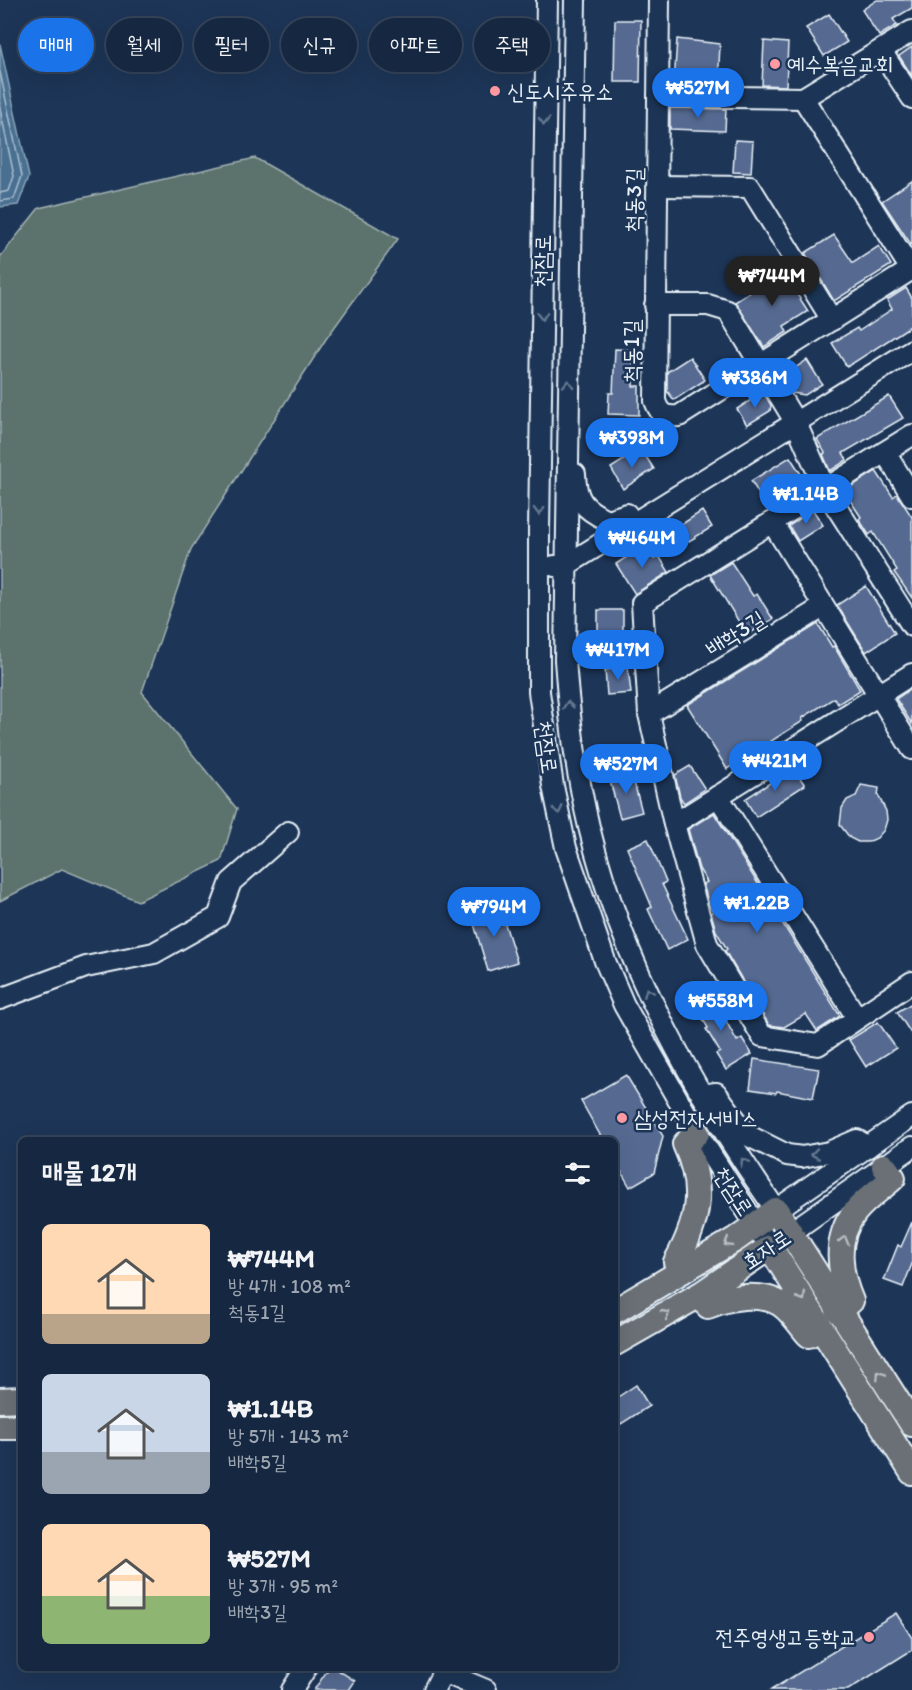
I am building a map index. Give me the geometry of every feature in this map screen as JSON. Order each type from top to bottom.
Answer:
[{"type":"main road","points":[[682,1271],[676,1262],[687,1241],[698,1197],[697,1177],[685,1144],[697,1133]]},
{"type":"main road","points":[[838,1311],[851,1301],[843,1283],[841,1242],[854,1213],[893,1178],[884,1166]]},
{"type":"main road","name":"효자로","points":[[618,1309],[756,1225],[776,1210]]},
{"type":"main road","name":"천잠로","points":[[776,1210],[838,1311],[912,1424]]},
{"type":"main road","name":"효자로","points":[[618,1341],[701,1294],[770,1247]]},
{"type":"main road","name":"천잠로","points":[[770,1247],[912,1472]]},
{"type":"main road","points":[[701,1294],[708,1305],[724,1299],[759,1296],[780,1303],[809,1335],[820,1327]]},
{"type":"main road","points":[[0,1400],[18,1399]]},
{"type":"main road","points":[[0,1427],[18,1427]]},
{"type":"street","name":"천잠로","points":[[547,0],[539,692],[553,786],[566,848],[605,961],[624,1005],[697,1133],[770,1247]]},
{"type":"street","name":"천잠로","points":[[575,0],[565,566],[565,660],[570,723],[589,828],[619,925],[657,1015],[702,1095],[776,1210]]},
{"type":"street","name":"척동3길","points":[[655,305],[659,0]]},
{"type":"street","points":[[658,96],[803,98],[912,31]]},
{"type":"street","points":[[881,51],[912,99]]},
{"type":"street","name":"척동1길","points":[[761,363],[728,311],[708,305],[655,305],[655,402],[659,412],[666,417],[679,416],[912,270],[803,98]]},
{"type":"street","points":[[658,186],[750,187],[832,320]]},
{"type":"street","points":[[539,566],[565,566],[912,350]]},
{"type":"street","points":[[761,363],[796,423],[825,489],[912,626]]},
{"type":"street","points":[[912,435],[642,603],[649,714],[674,824],[706,944],[762,1036],[818,1045],[912,982]]},
{"type":"street","points":[[885,452],[912,496]]},
{"type":"street","points":[[566,467],[575,468],[576,491],[587,510],[607,520],[627,514],[632,524]]},
{"type":"street","points":[[772,522],[822,607],[912,749]]},
{"type":"street","name":"배학3길","points":[[649,714],[822,607]]},
{"type":"street","points":[[674,824],[912,674]]},
{"type":"street","points":[[718,796],[857,1018]]},
{"type":"street","points":[[0,999],[87,967],[154,952],[218,917],[231,882],[288,832]]},
{"type":"street","points":[[702,1095],[716,1093],[747,1135],[787,1155],[802,1157],[829,1152],[858,1140],[868,1147]]},
{"type":"street","name":"효자로","points":[[776,1210],[912,1116]]},
{"type":"street","name":"효자로","points":[[770,1247],[912,1147]]},
{"type":"street","points":[[292,1690],[304,1671]]},
{"type":"street","points":[[434,1690],[440,1671]]},
{"type":"street","points":[[442,1671],[486,1690]]},
{"type":"green space","points":[[255,158],[398,239],[326,339],[191,549],[142,692],[237,809],[221,861],[138,901],[62,869],[0,901],[0,257],[39,208]]},
{"type":"water","points":[[0,44],[29,177],[18,205],[0,207]]},
{"type":"building","points":[[877,0],[912,0],[912,8],[893,19],[897,25],[879,36],[862,10]]},
{"type":"building","points":[[829,14],[847,42],[824,56],[806,28]]},
{"type":"building","points":[[615,20],[641,20],[640,82],[614,82]]},
{"type":"building","points":[[677,39],[720,44],[718,85],[674,84]]},
{"type":"building","name":"예수복음교회","points":[[764,41],[788,43],[786,86],[762,85]]},
{"type":"building","points":[[912,47],[912,76],[899,56]]},
{"type":"building","points":[[670,108],[726,109],[725,131],[670,129]]},
{"type":"building","points":[[735,140],[753,141],[751,173],[733,172]]},
{"type":"building","points":[[912,181],[912,246],[882,201]]},
{"type":"building","points":[[834,235],[853,263],[879,246],[891,265],[834,301],[805,253]]},
{"type":"building","points":[[780,268],[808,311],[784,326],[787,332],[764,347],[735,302],[763,284],[760,280]]},
{"type":"building","points":[[906,288],[912,298],[912,325],[847,367],[832,343],[857,328],[859,331],[892,309],[887,300]]},
{"type":"building","points":[[615,349],[634,350],[633,386],[639,386],[639,415],[608,414],[609,393],[613,393]]},
{"type":"building","points":[[690,357],[705,380],[674,400],[667,391],[667,372]]},
{"type":"building","points":[[807,360],[822,384],[805,395],[792,393],[783,376]]},
{"type":"building","points":[[763,392],[771,405],[770,411],[747,425],[737,409]]},
{"type":"building","points":[[889,396],[903,418],[843,453],[847,460],[830,471],[823,454],[825,453],[817,439]]},
{"type":"building","points":[[641,449],[654,469],[623,489],[611,468]]},
{"type":"building","points":[[790,457],[801,474],[762,499],[751,481]]},
{"type":"building","points":[[876,471],[893,497],[897,494],[912,517],[912,598],[894,572],[897,570],[873,532],[869,535],[859,519],[861,517],[844,491]]},
{"type":"building","points":[[813,510],[823,525],[798,541],[789,526]]},
{"type":"building","points":[[702,511],[712,527],[689,541],[679,526]]},
{"type":"building","points":[[645,545],[654,559],[659,556],[669,572],[635,594],[616,564]]},
{"type":"building","points":[[731,562],[753,596],[757,594],[773,619],[747,635],[710,575]]},
{"type":"building","points":[[866,586],[895,633],[866,652],[837,605]]},
{"type":"building","points":[[598,610],[623,610],[623,636],[598,636]]},
{"type":"building","points":[[818,624],[860,690],[838,704],[834,698],[802,718],[803,721],[727,769],[687,705]]},
{"type":"building","points":[[628,667],[631,693],[607,695],[605,670]]},
{"type":"building","points":[[912,688],[912,724],[896,699]]},
{"type":"building","points":[[690,766],[705,789],[684,803],[680,797],[675,775]]},
{"type":"building","points":[[793,768],[805,785],[756,817],[745,799]]},
{"type":"building","points":[[631,771],[642,812],[620,818],[609,777]]},
{"type":"building","points":[[861,785],[879,788],[878,795],[886,811],[887,820],[884,830],[877,838],[868,842],[858,842],[850,838],[840,825],[842,808],[847,800],[856,796]]},
{"type":"building","points":[[714,813],[840,1016],[817,1031],[806,1014],[784,1027],[769,1025],[725,951],[727,949],[716,931],[711,913],[713,912],[703,884],[707,882],[699,869],[688,829]]},
{"type":"building","points":[[648,839],[666,882],[662,884],[688,939],[667,950],[648,909],[652,907],[627,848]]},
{"type":"building","points":[[499,905],[517,962],[488,971],[471,914]]},
{"type":"building","points":[[709,990],[737,1041],[742,1038],[752,1054],[726,1070],[716,1054],[720,1052],[692,1000]]},
{"type":"building","points":[[912,1003],[912,1035],[897,1012]]},
{"type":"building","points":[[878,1022],[896,1048],[866,1067],[849,1040]]},
{"type":"building","points":[[754,1059],[819,1069],[813,1098],[777,1091],[776,1093],[750,1089]]},
{"type":"building","name":"삼성전자서비스","points":[[626,1075],[663,1136],[654,1173],[630,1187],[618,1166],[618,1137],[601,1137],[581,1101]]},
{"type":"building","points":[[912,1222],[912,1264],[903,1287],[884,1280],[898,1245],[901,1247]]},
{"type":"building","points":[[636,1385],[649,1406],[621,1424],[618,1420],[618,1397]]},
{"type":"building","points":[[896,1613],[912,1638],[912,1650],[848,1690],[771,1690]]},
{"type":"building","points":[[327,1671],[340,1671],[355,1681],[349,1690],[314,1690]]},
{"type":"place","name":"예수복음교회","points":[[775,64]]},
{"type":"place","name":"신도시주유소","points":[[495,91]]},
{"type":"place","name":"삼성전자서비스","points":[[622,1118]]},
{"type":"place","name":"전주영생고등학교","points":[[869,1637]]}]
